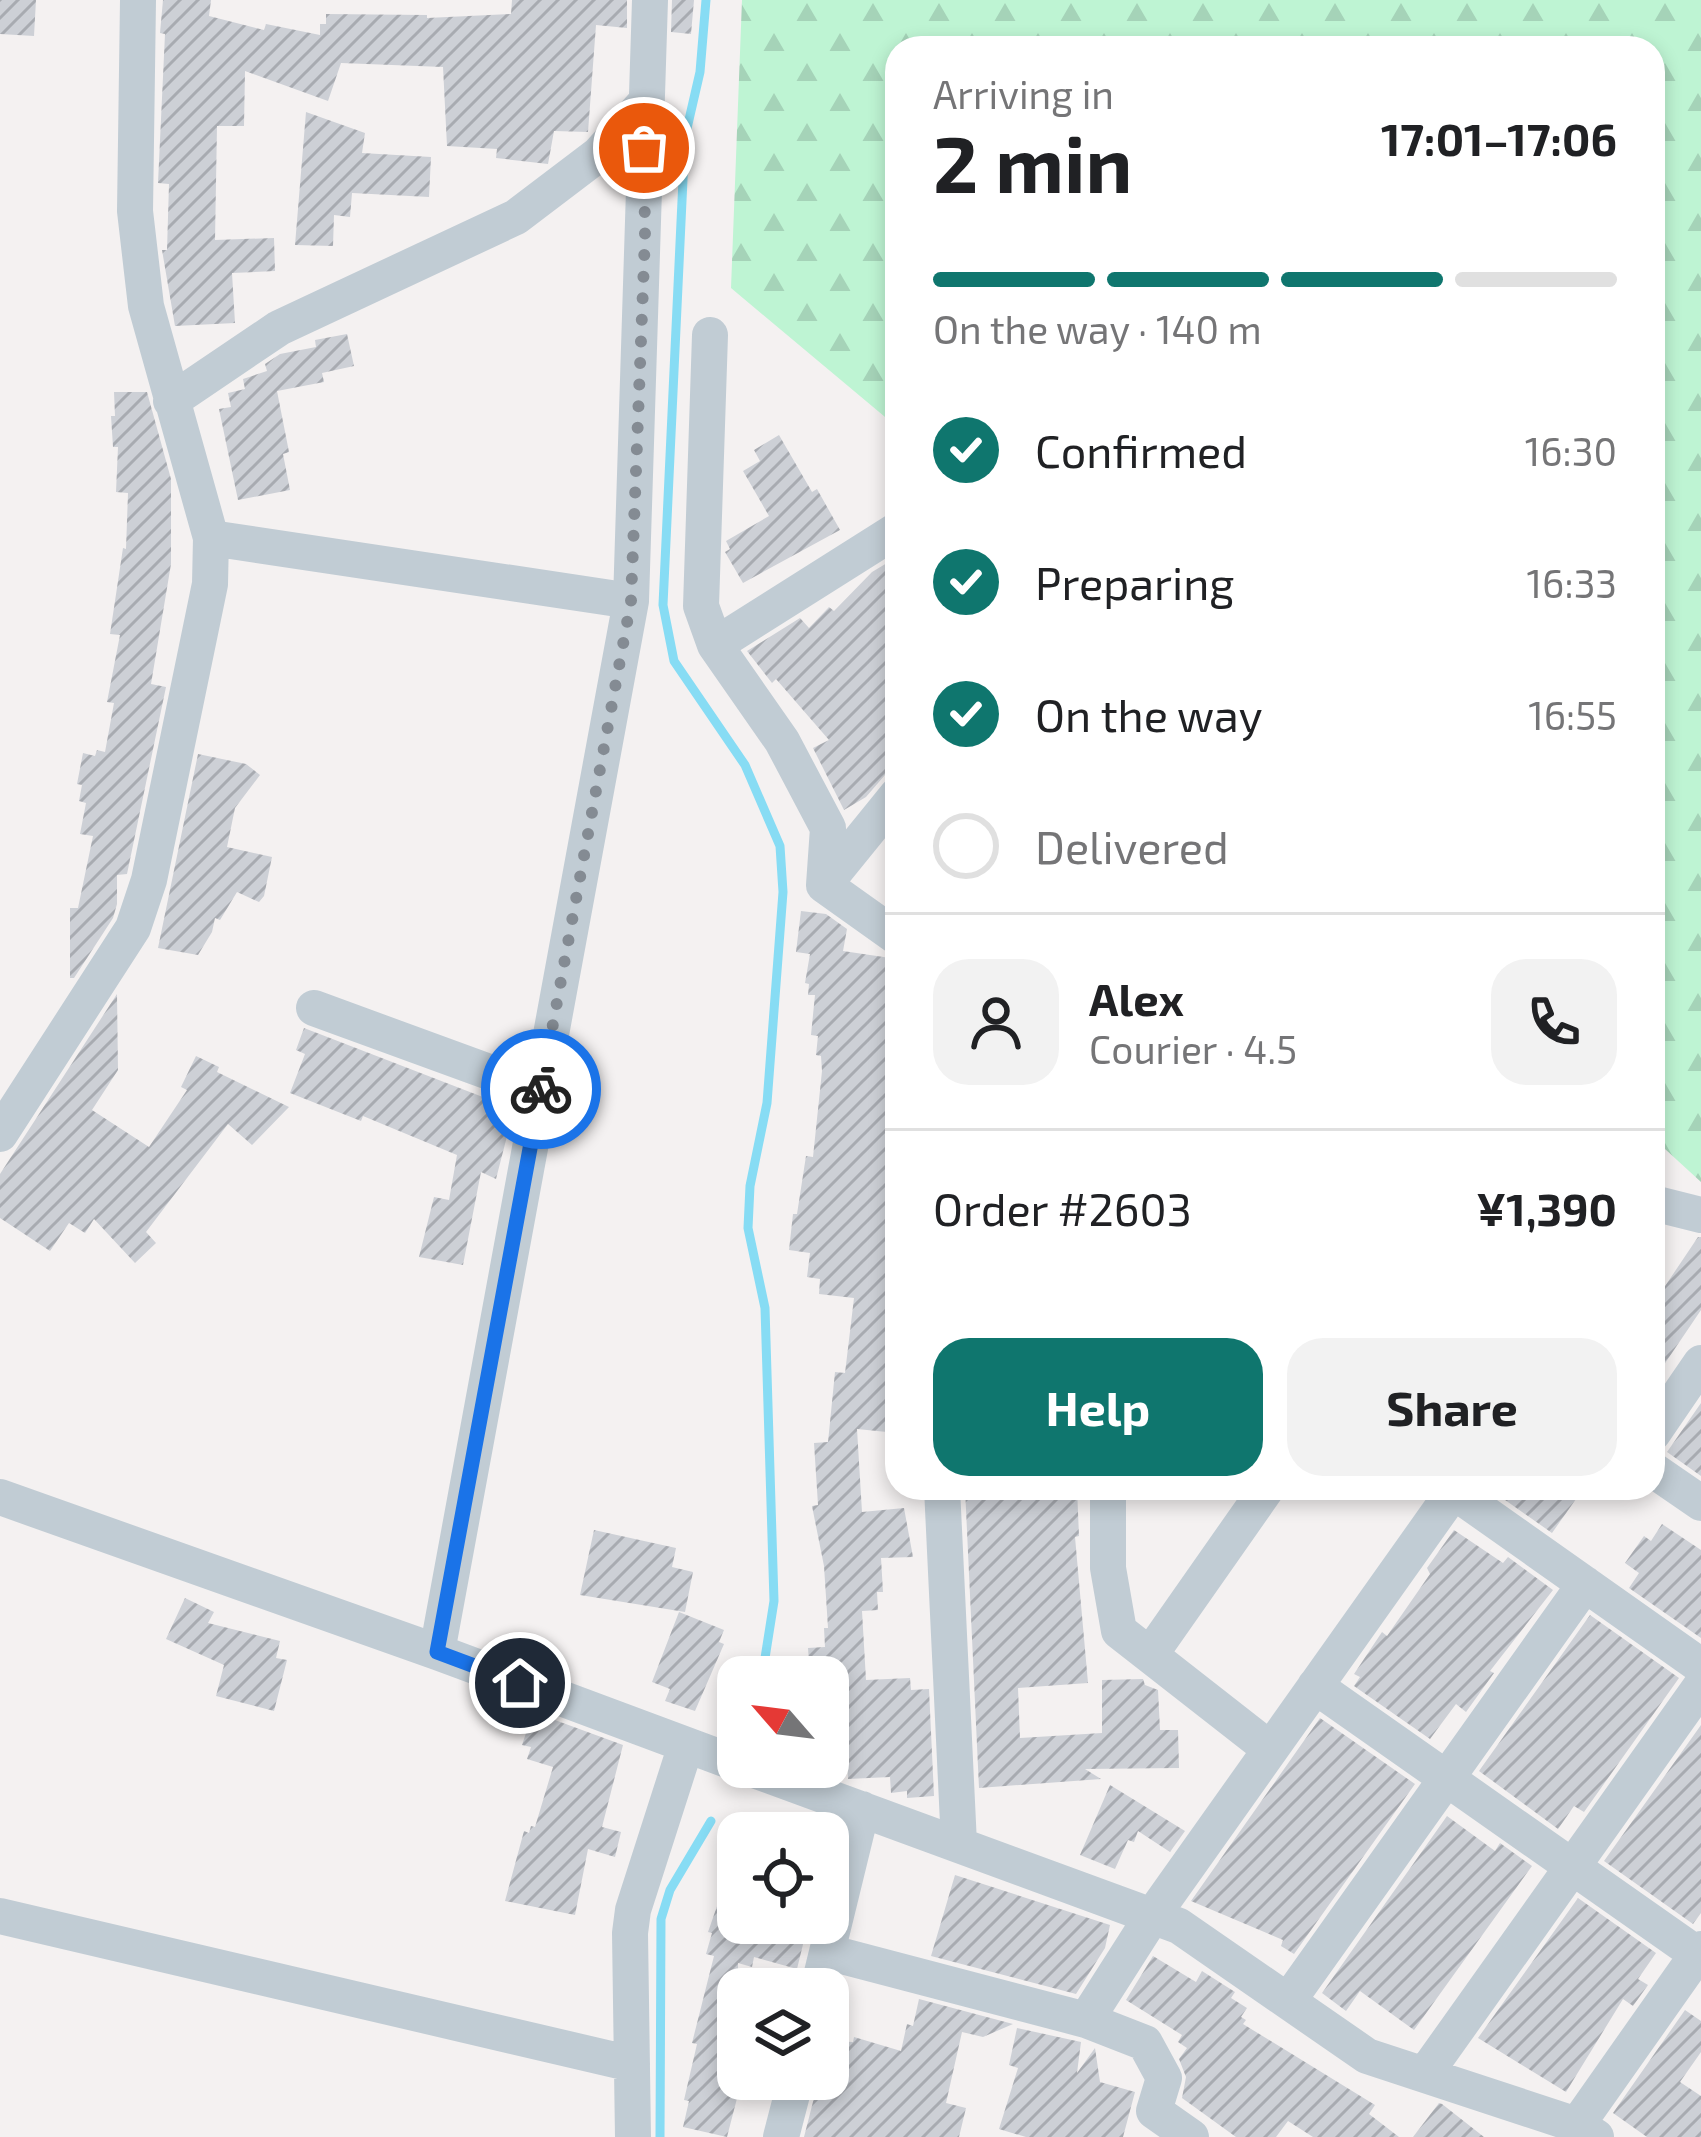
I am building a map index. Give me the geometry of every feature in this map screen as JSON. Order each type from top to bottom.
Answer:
[{"type":"street","points":[[0,1134],[134,928],[149,880],[205,607],[211,538],[146,306],[135,211],[138,0]]},
{"type":"street","points":[[437,1652],[631,601],[650,0]]},
{"type":"street","points":[[171,401],[279,328],[516,217],[599,154],[644,104]]},
{"type":"street","points":[[710,335],[701,606],[715,645],[782,741],[828,828],[824,885]]},
{"type":"street","points":[[211,538],[631,601]]},
{"type":"street","points":[[715,645],[885,538]]},
{"type":"street","points":[[824,885],[885,810]]},
{"type":"street","points":[[824,885],[885,928]]},
{"type":"street","points":[[314,1008],[541,1091]]},
{"type":"street","points":[[1665,1206],[1701,1215]]},
{"type":"street","points":[[1665,1416],[1701,1363]]},
{"type":"street","points":[[1665,1478],[1701,1503]]},
{"type":"street","points":[[0,1497],[717,1757]]},
{"type":"street","points":[[943,1500],[959,1844]]},
{"type":"street","points":[[1108,1500],[1108,1568],[1119,1631],[1270,1749]]},
{"type":"street","points":[[1150,1655],[1259,1500]]},
{"type":"street","points":[[1086,2020],[1153,1915],[1447,1500]]},
{"type":"street","points":[[1468,1500],[1701,1666]]},
{"type":"street","points":[[1288,2001],[1585,1584]]},
{"type":"street","points":[[803,1788],[1179,1926],[1367,2056],[1587,2131],[1700,1953],[1316,1686]]},
{"type":"street","points":[[1425,2074],[1701,1686]]},
{"type":"street","points":[[633,2137],[630,1934],[686,1745]]},
{"type":"street","points":[[823,1968],[862,1809]]},
{"type":"street","points":[[0,1916],[632,2065]]},
{"type":"street","points":[[827,1952],[1086,2020],[1145,2043],[1164,2078],[1154,2111],[1191,2137]]},
{"type":"street","points":[[781,2137],[791,2100]]},
{"type":"green space","points":[[742,0],[1701,0],[1701,1182],[1665,1149],[1665,36],[885,36],[885,417],[731,288]]},
{"type":"building","points":[[0,0],[36,0],[34,36],[0,34]]},
{"type":"building","points":[[163,0],[211,0],[209,16],[264,30],[266,24],[320,35],[326,14],[427,18],[511,14],[512,0],[627,0],[627,28],[596,25],[588,132],[554,131],[548,164],[496,158],[497,149],[447,146],[443,67],[341,63],[328,101],[245,71],[244,126],[217,126],[215,240],[274,238],[275,271],[232,273],[235,323],[175,326],[162,250],[167,250],[169,184],[158,183]]},
{"type":"building","points":[[672,0],[694,0],[691,34],[671,32]]},
{"type":"building","points":[[306,112],[365,133],[362,153],[431,157],[429,197],[352,193],[350,217],[334,215],[333,246],[295,245]]},
{"type":"building","points":[[347,334],[354,366],[322,373],[324,382],[277,391],[289,452],[283,454],[290,490],[238,500],[219,409],[231,407],[228,393],[245,389],[243,379],[267,371],[265,364],[280,354]]},
{"type":"building","points":[[114,392],[147,392],[171,479],[171,564],[151,684],[166,687],[127,874],[117,875],[113,918],[70,978],[70,908],[78,908],[93,836],[80,834],[86,803],[79,801],[82,785],[77,784],[83,753],[105,752],[114,703],[107,702],[120,635],[110,634],[126,549],[128,493],[116,492]]},
{"type":"building","points":[[779,435],[840,530],[743,583],[725,552],[730,549],[726,541],[769,516],[743,471],[760,461],[754,450]]},
{"type":"building","points":[[885,564],[885,775],[866,797],[844,810],[813,748],[829,740],[747,651],[800,618],[809,628],[829,607],[834,611]]},
{"type":"building","points":[[198,754],[246,764],[260,775],[235,808],[227,847],[272,857],[264,896],[259,902],[237,892],[220,920],[215,918],[198,955],[158,948]]},
{"type":"building","points":[[801,911],[826,914],[847,929],[843,951],[885,957],[885,1432],[857,1429],[862,1512],[904,1508],[913,1557],[881,1558],[883,1592],[877,1592],[878,1610],[862,1611],[866,1680],[910,1678],[911,1690],[929,1689],[934,1796],[907,1798],[907,1791],[891,1793],[890,1777],[849,1779],[849,1656],[809,1656],[808,1648],[825,1647],[824,1628],[828,1628],[824,1566],[812,1506],[818,1505],[814,1443],[828,1442],[835,1372],[845,1373],[854,1298],[819,1294],[820,1279],[807,1277],[810,1253],[789,1250],[806,1156],[813,1157],[822,1071],[821,1056],[816,1055],[818,1036],[811,1035],[815,995],[808,995],[809,984],[805,983],[810,954],[796,952]]},
{"type":"building","points":[[117,994],[118,1070],[92,1110],[149,1147],[187,1090],[181,1087],[196,1056],[219,1067],[217,1072],[289,1107],[252,1145],[228,1124],[146,1232],[156,1243],[135,1263],[94,1219],[85,1233],[69,1223],[50,1251],[0,1218],[0,1174]]},
{"type":"building","points":[[304,1028],[514,1109],[496,1179],[481,1172],[463,1265],[419,1257],[434,1197],[449,1200],[457,1155],[363,1116],[361,1121],[290,1093],[305,1054],[296,1050]]},
{"type":"building","points":[[1701,1237],[1701,1310],[1665,1363],[1665,1286]]},
{"type":"building","points":[[1701,1403],[1701,1476],[1667,1452]]},
{"type":"building","points":[[966,1500],[1078,1500],[1079,1536],[1075,1537],[1088,1683],[1018,1688],[1020,1738],[1102,1733],[1102,1680],[1143,1679],[1145,1685],[1158,1690],[1160,1730],[1178,1730],[1179,1768],[1085,1769],[1101,1779],[979,1788]]},
{"type":"building","points":[[1505,1500],[1575,1500],[1552,1533]]},
{"type":"building","points":[[1662,1524],[1701,1550],[1701,1638],[1629,1588],[1639,1573],[1625,1563],[1644,1536],[1651,1541]]},
{"type":"building","points":[[594,1530],[676,1548],[672,1567],[693,1572],[685,1612],[580,1595]]},
{"type":"building","points":[[1454,1530],[1503,1563],[1508,1557],[1553,1590],[1490,1671],[1494,1673],[1466,1712],[1456,1704],[1430,1739],[1354,1686],[1360,1677],[1354,1674],[1382,1632],[1387,1636]]},
{"type":"building","points":[[185,1598],[214,1612],[208,1623],[280,1641],[276,1658],[287,1660],[274,1711],[216,1696],[224,1665],[166,1639]]},
{"type":"building","points":[[679,1612],[724,1630],[719,1642],[724,1644],[695,1711],[665,1701],[670,1689],[652,1682]]},
{"type":"building","points":[[1590,1615],[1679,1678],[1584,1812],[1574,1806],[1558,1829],[1479,1771]]},
{"type":"building","points":[[533,1712],[623,1745],[602,1827],[621,1832],[615,1857],[588,1849],[575,1915],[505,1901],[524,1831],[535,1827],[553,1767],[527,1759],[531,1747],[522,1745]]},
{"type":"building","points":[[1320,1718],[1415,1784],[1294,1954],[1281,1946],[1283,1940],[1191,1901]]},
{"type":"building","points":[[1701,1725],[1701,1913],[1693,1924],[1604,1861]]},
{"type":"building","points":[[1110,1785],[1185,1831],[1170,1852],[1138,1831],[1134,1842],[1128,1840],[1115,1869],[1080,1855]]},
{"type":"building","points":[[1447,1816],[1495,1851],[1500,1843],[1532,1866],[1414,2030],[1360,1991],[1346,2011],[1322,1993]]},
{"type":"building","points":[[955,1875],[1110,1925],[1105,1948],[1076,1994],[931,1956]]},
{"type":"building","points":[[1578,1898],[1656,1953],[1638,1979],[1648,1985],[1633,2006],[1623,1999],[1566,2092],[1478,2038]]},
{"type":"building","points":[[717,1906],[717,1944],[803,1944],[797,1968],[754,1957],[752,1967],[738,1963],[738,1968],[717,1968],[717,2100],[737,2100],[727,2137],[683,2127],[697,2044],[692,2043],[714,1956],[706,1954],[712,1933],[708,1932]]},
{"type":"building","points":[[1153,1956],[1196,1982],[1202,1971],[1235,1992],[1231,1998],[1247,2008],[1241,2017],[1246,2020],[1243,2024],[1375,2105],[1369,2114],[1399,2137],[1313,2137],[1288,2121],[1276,2137],[1236,2137],[1182,2098],[1186,2077],[1179,2059],[1187,2048],[1178,2042],[1182,2035],[1126,2000]]},
{"type":"building","points":[[919,1999],[1013,2024],[983,2037],[962,2032],[946,2103],[966,2108],[959,2137],[804,2137],[813,2100],[849,2100],[849,2042],[854,2037],[901,2051],[907,2024],[913,2026]]},
{"type":"building","points":[[1685,2010],[1701,2021],[1701,2052],[1680,2082],[1701,2096],[1701,2137],[1647,2137],[1613,2113]]},
{"type":"building","points":[[1017,2028],[1081,2042],[1077,2073],[1095,2048],[1100,2082],[1135,2092],[1123,2137],[1026,2137],[999,2129],[1018,2068],[1009,2065]]},
{"type":"building","points":[[1442,2104],[1484,2137],[1413,2137]]},
{"type":"waterway","points":[[706,0],[700,72],[685,137],[663,605],[674,661],[745,765],[780,846],[783,892],[767,1103],[750,1186],[748,1228],[765,1308],[774,1601],[765,1656]]},
{"type":"waterway","points":[[660,2137],[661,1919],[670,1890],[711,1821]]},
{"type":"way so far","points":[[541,1089],[631,601],[644,148]]},
{"type":"route","points":[[520,1683],[437,1652],[541,1089]]}]
